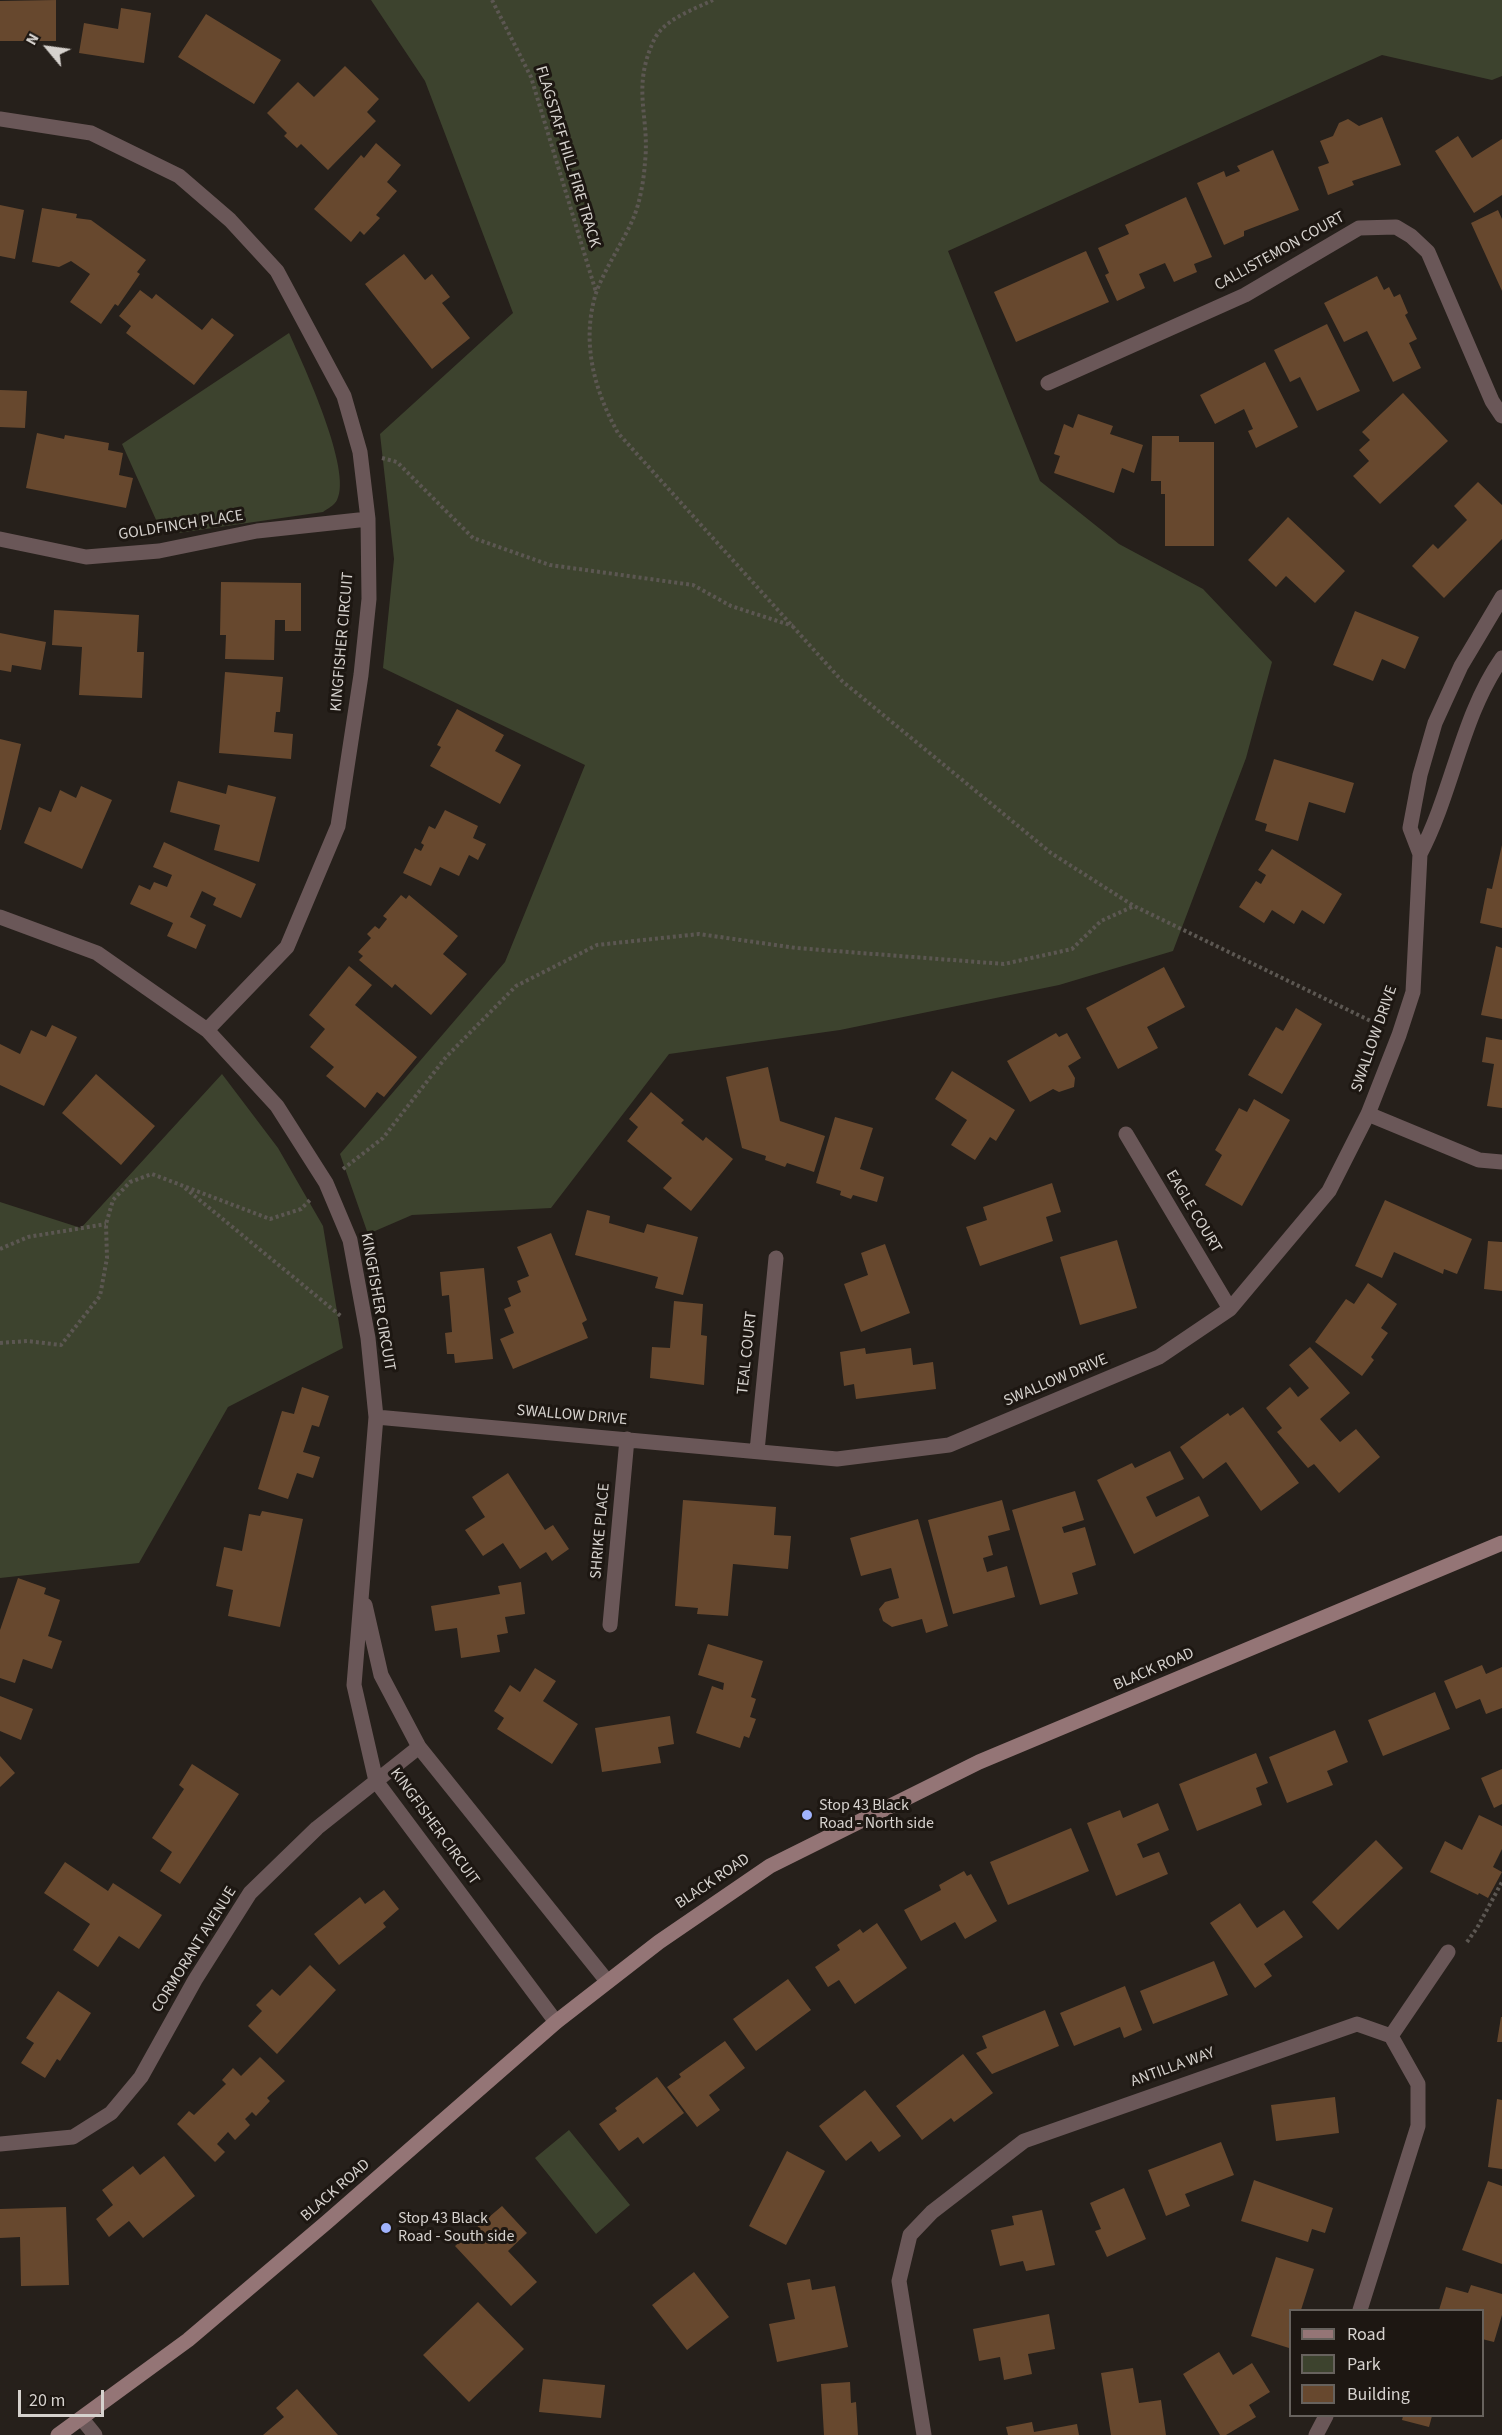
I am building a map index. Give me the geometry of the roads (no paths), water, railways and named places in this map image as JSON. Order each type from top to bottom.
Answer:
[{"type":"main road","name":"BLACK ROAD","points":[[58,2435],[82,2420],[214,2318],[556,2022],[659,1941],[770,1866],[968,1767],[1502,1543]]},
{"type":"street","name":"KINGFISHER CIRCUIT","points":[[0,119],[91,133],[179,176],[230,220],[277,271],[344,396],[360,452],[368,519],[369,599],[361,675],[338,826],[287,947],[207,1030]]},
{"type":"street","name":"CALLISTEMON COURT","points":[[1048,383],[1245,295],[1359,228],[1396,227],[1411,236],[1428,252],[1492,401],[1502,416]]},
{"type":"street","name":"GOLDFINCH PLACE","points":[[0,539],[86,557],[159,551],[257,531],[368,519]]},
{"type":"street","name":"SWALLOW DRIVE","points":[[376,1417],[837,1459],[949,1445],[1159,1357],[1230,1309],[1329,1191],[1368,1114],[1399,1035],[1413,992],[1420,854],[1410,828],[1420,775],[1435,723],[1461,666],[1502,597]]},
{"type":"street","name":"SWALLOW DRIVE","points":[[1420,854],[1435,826],[1472,717],[1502,658]]},
{"type":"street","name":"KINGFISHER CIRCUIT","points":[[0,917],[97,953],[207,1030],[277,1106],[326,1183],[350,1240],[368,1338],[376,1417],[354,1685],[376,1781],[556,2022]]},
{"type":"street","points":[[1368,1114],[1479,1160],[1502,1162]]},
{"type":"street","name":"EAGLE COURT","points":[[1126,1134],[1230,1309]]},
{"type":"street","name":"TEAL COURT","points":[[757,1451],[776,1258]]},
{"type":"street","name":"SHRIKE PLACE","points":[[610,1625],[627,1439]]},
{"type":"street","name":"KINGFISHER CIRCUIT","points":[[362,1590],[381,1675],[419,1747],[607,1982]]},
{"type":"street","name":"CORMORANT AVENUE","points":[[0,2144],[73,2137],[111,2113],[141,2077],[195,1980],[250,1893],[317,1828],[419,1747]]},
{"type":"street","points":[[1360,2309],[1418,2126],[1418,2084],[1391,2036],[1448,1952]]},
{"type":"street","name":"ANTILLA WAY","points":[[924,2435],[899,2281],[910,2235],[932,2212],[1024,2141],[1356,2024],[1391,2036]]},
{"type":"street","points":[[1316,2435],[1325,2417]]},
{"type":"street","points":[[82,2420],[95,2435]]},
{"type":"place","name":"Stop 43 Black Road - North side","points":[[807,1815]]},
{"type":"place","name":"Stop 43 Black Road - South side","points":[[386,2228]]}]
